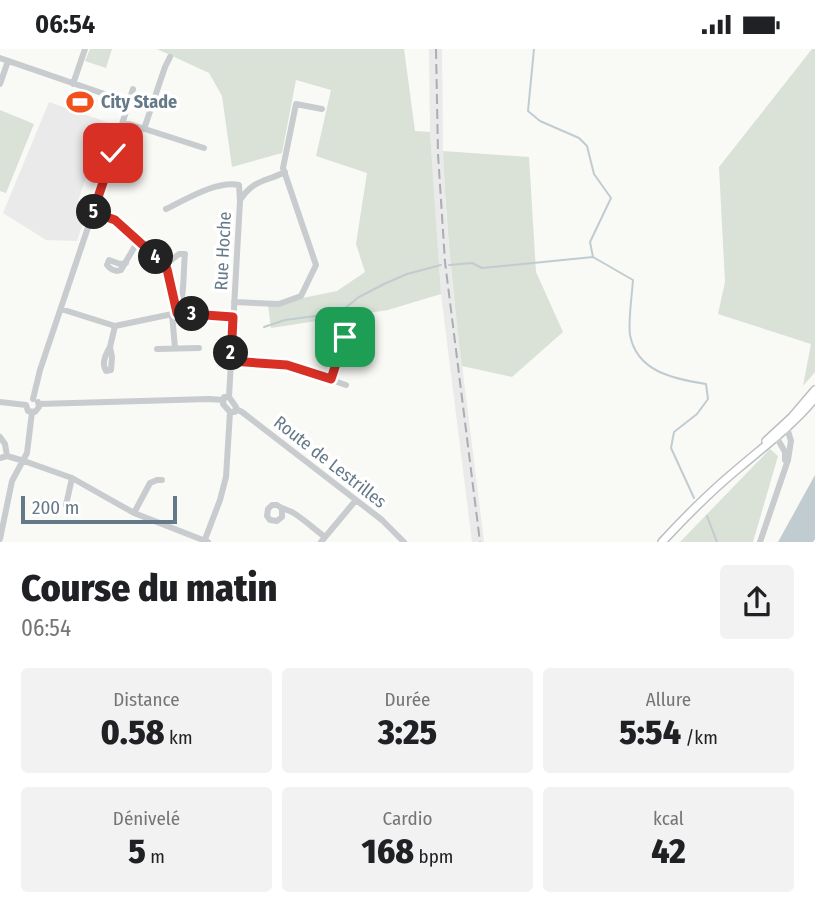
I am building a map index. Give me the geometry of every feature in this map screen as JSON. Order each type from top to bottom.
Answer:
[{"type":"main road","points":[[741,465],[776,438],[815,390]]},
{"type":"main road","points":[[662,542],[706,497],[815,398]]},
{"type":"street","points":[[73,83],[85,49]]},
{"type":"street","points":[[144,129],[164,67],[170,57]]},
{"type":"street","points":[[0,58],[122,100],[127,106]]},
{"type":"street","points":[[0,84],[8,61]]},
{"type":"street","points":[[33,399],[37,378],[133,89]]},
{"type":"street","points":[[234,302],[279,304],[301,296],[316,265],[283,163],[296,104],[322,109]]},
{"type":"street","points":[[123,123],[204,148]]},
{"type":"street","points":[[240,201],[254,184],[285,172]]},
{"type":"street","name":"Rue Hoche","points":[[166,209],[212,188],[232,183],[239,185],[231,361],[226,398]]},
{"type":"street","points":[[93,212],[115,220],[165,265],[174,313],[175,348]]},
{"type":"street","points":[[126,263],[138,241]]},
{"type":"street","points":[[165,265],[179,254],[184,254],[180,307],[174,313]]},
{"type":"street","points":[[61,309],[115,326],[174,313],[233,317]]},
{"type":"street","points":[[331,379],[354,316]]},
{"type":"street","points":[[110,347],[115,326]]},
{"type":"street","points":[[156,349],[200,348]]},
{"type":"street","points":[[231,361],[287,365],[346,385]]},
{"type":"street","points":[[0,437],[5,444],[3,457],[24,461],[72,478],[134,513],[206,542],[226,477],[233,411],[223,404],[226,398],[39,404],[33,399]]},
{"type":"street","points":[[26,405],[27,401],[33,399]]},
{"type":"street","points":[[0,403],[26,405]]},
{"type":"street","points":[[32,412],[39,409],[39,404]]},
{"type":"street","points":[[26,405],[32,412]]},
{"type":"street","name":"Route de Lestrilles","points":[[233,411],[242,412],[382,520],[404,542]]},
{"type":"street","points":[[0,538],[12,481],[24,461],[32,412]]},
{"type":"street","points":[[760,542],[788,460],[791,441],[785,427]]},
{"type":"street","points":[[776,438],[785,452],[785,465]]},
{"type":"street","points":[[72,478],[66,505],[69,510],[76,511]]},
{"type":"street","points":[[134,513],[150,483],[157,479],[162,480]]},
{"type":"street","points":[[282,510],[288,510],[323,540],[356,500]]},
{"type":"shaded area","points":[[90,49],[112,49],[106,68],[85,61]]},
{"type":"shaded area","points":[[157,49],[404,49],[415,131],[430,132],[441,294],[388,310],[271,328],[268,305],[337,291],[365,272],[356,244],[367,173],[316,156],[331,90],[296,80],[282,153],[232,167],[222,96],[209,73]]},
{"type":"shaded area","points":[[429,49],[442,49],[446,213],[453,292],[484,542],[472,542],[441,294],[430,132]]},
{"type":"shaded area","points":[[812,49],[815,49],[815,372],[803,386],[811,344],[718,314],[725,282],[719,167]]},
{"type":"shaded area","points":[[49,102],[115,125],[105,158],[93,156],[78,201],[89,205],[77,241],[46,240],[3,213]]},
{"type":"shaded area","points":[[0,110],[34,124],[6,193],[0,191]]},
{"type":"shaded area","points":[[443,151],[529,157],[536,272],[563,332],[512,377],[462,366],[450,259]]},
{"type":"shaded area","points":[[770,449],[778,456],[753,542],[680,542]]},
{"type":"shaded area","points":[[815,475],[815,539],[813,542],[778,542]]},
{"type":"waterway","points":[[534,49],[528,111],[540,121],[579,138],[587,146],[594,174],[611,198],[590,242],[593,257],[633,280],[630,335],[634,348],[640,358],[659,372],[706,384],[708,399],[697,414],[674,432],[671,448],[694,498]]},
{"type":"waterway","points":[[449,265],[472,263],[482,268],[593,257]]},
{"type":"waterway","points":[[264,327],[285,320],[339,313],[359,297],[384,284],[407,274],[441,265]]},
{"type":"waterway","points":[[707,516],[717,542]]},
{"type":"railway","points":[[436,49],[438,154],[445,262],[480,542]]},
{"type":"place","name":"City Stade","points":[[80,102]]},
{"type":"route","points":[[113,153],[93,212],[115,220],[165,265],[177,313],[233,317],[231,361],[287,365],[331,379],[345,337]]}]
